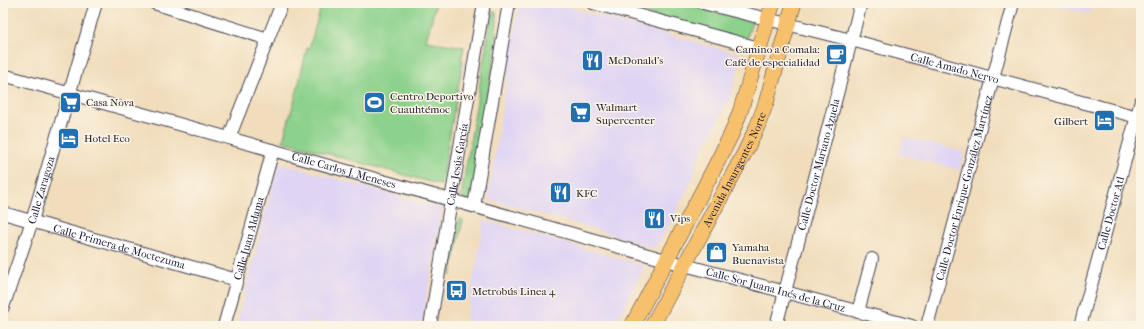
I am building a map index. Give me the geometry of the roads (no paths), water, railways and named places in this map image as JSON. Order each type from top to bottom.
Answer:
[{"type":"main road","name":"Avenida Insurgentes Norte","points":[[632,326],[731,135],[740,112],[773,3]]},
{"type":"main road","name":"Avenida Insurgentes Norte","points":[[652,326],[746,152],[757,127],[768,96],[794,3]]},
{"type":"street","name":"Calle Zaragoza","points":[[3,307],[32,220],[96,3]]},
{"type":"street","points":[[154,3],[268,39]]},
{"type":"street","points":[[230,138],[282,3]]},
{"type":"street","name":"Calle Jesús García","points":[[430,326],[484,3]]},
{"type":"street","points":[[474,206],[509,3]]},
{"type":"street","points":[[594,3],[759,48]]},
{"type":"street","name":"Calle Amado Nervo","points":[[703,3],[852,40],[1139,117]]},
{"type":"street","name":"Calle Doctor Mariano Azuela","points":[[776,326],[861,3]]},
{"type":"street","name":"Calle Doctor Enrique González Martínez","points":[[927,326],[1013,3]]},
{"type":"street","name":"Calle Carlos J. Meneses","points":[[3,75],[666,260],[686,264]]},
{"type":"street","name":"Calle Doctor Atl","points":[[1080,326],[1139,117],[1141,101]]},
{"type":"street","name":"Calle Juan Aldama","points":[[224,326],[273,150]]},
{"type":"street","name":"Calle Primera de Moctezuma","points":[[3,213],[32,220],[236,280]]},
{"type":"street","points":[[858,312],[872,259]]},
{"type":"street","name":"Calle Sor Juana Inés de la Cruz","points":[[686,264],[912,326]]},
{"type":"place","name":"Camino a Comala: Café de especialidad","points":[[836,55]]},
{"type":"place","name":"McDonald's","points":[[593,60]]},
{"type":"place","name":"Casa Nova","points":[[71,102]]},
{"type":"place","name":"Centro Deportivo Cuauhtémoc","points":[[375,102]]},
{"type":"place","name":"Walmart Supercenter","points":[[580,113]]},
{"type":"place","name":"Gilbert","points":[[1104,121]]},
{"type":"place","name":"Hotel Eco","points":[[68,138]]},
{"type":"place","name":"KFC","points":[[561,193]]},
{"type":"place","name":"Vips","points":[[655,218]]},
{"type":"place","name":"Yamaha Buenavista","points":[[717,253]]},
{"type":"place","name":"Metrobús Linea 4","points":[[456,291]]}]
